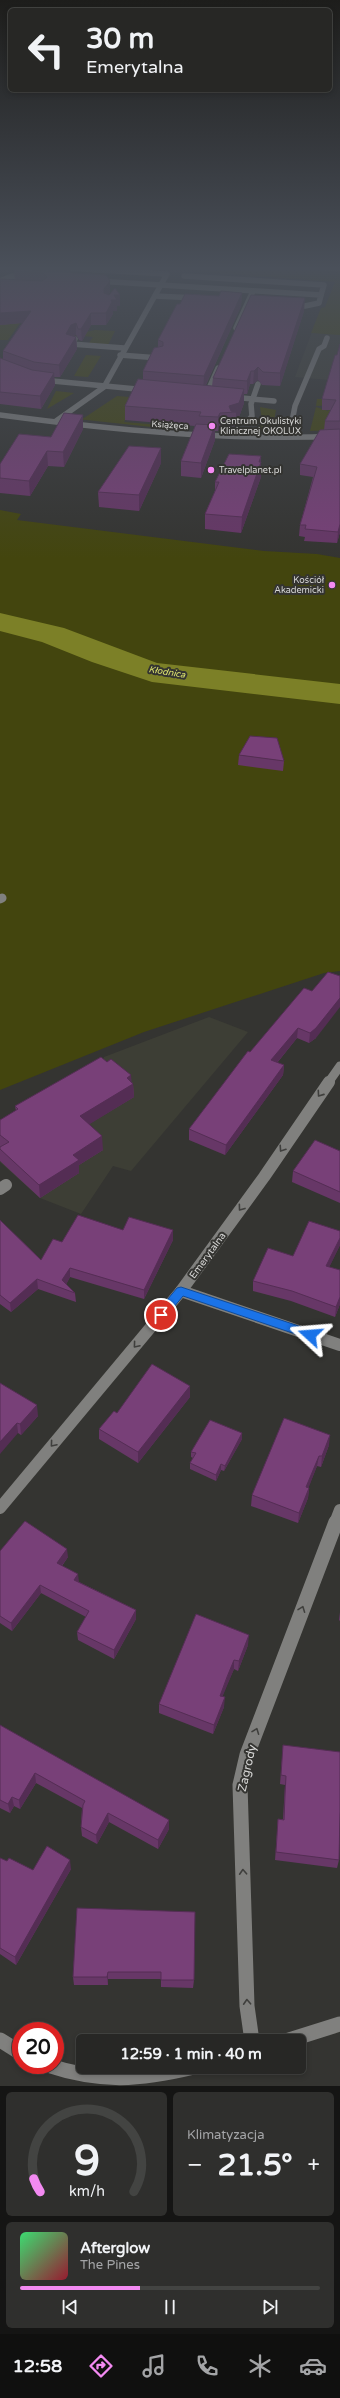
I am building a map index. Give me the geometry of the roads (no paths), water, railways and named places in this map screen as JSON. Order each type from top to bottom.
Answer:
[{"type":"street","points":[[55,422],[104,387],[115,364]]},
{"type":"street","points":[[214,396],[203,395],[220,364]]},
{"type":"street","points":[[289,437],[296,406],[313,364]]},
{"type":"street","points":[[34,378],[104,387],[157,391]]},
{"type":"street","points":[[233,422],[248,421],[250,419],[253,398],[258,384]]},
{"type":"street","points":[[222,396],[274,401]]},
{"type":"street","name":"Książęca","points":[[0,415],[185,435],[289,437],[340,436]]},
{"type":"street","name":"Emerytalna","points":[[0,1508],[181,1291],[264,1177],[340,1066]]},
{"type":"street","points":[[181,1291],[340,1345]]},
{"type":"street","name":"Zagrody","points":[[251,2034],[247,2006],[240,1784],[247,1755],[340,1510]]},
{"type":"street","points":[[306,2035],[340,2024]]},
{"type":"street","points":[[0,2040],[12,2047]]},
{"type":"street","points":[[64,2071],[96,2083],[135,2079],[160,2074]]},
{"type":"waterway","name":"Kłodnica","points":[[0,622],[53,635],[103,655],[152,672],[340,694]]},
{"type":"place","name":"Centrum Okulistyki Klinicznej OKOLUX","points":[[212,426]]},
{"type":"place","name":"Travelplanet.pl","points":[[211,470]]},
{"type":"place","name":"Kościół Akademicki","points":[[332,585]]}]
